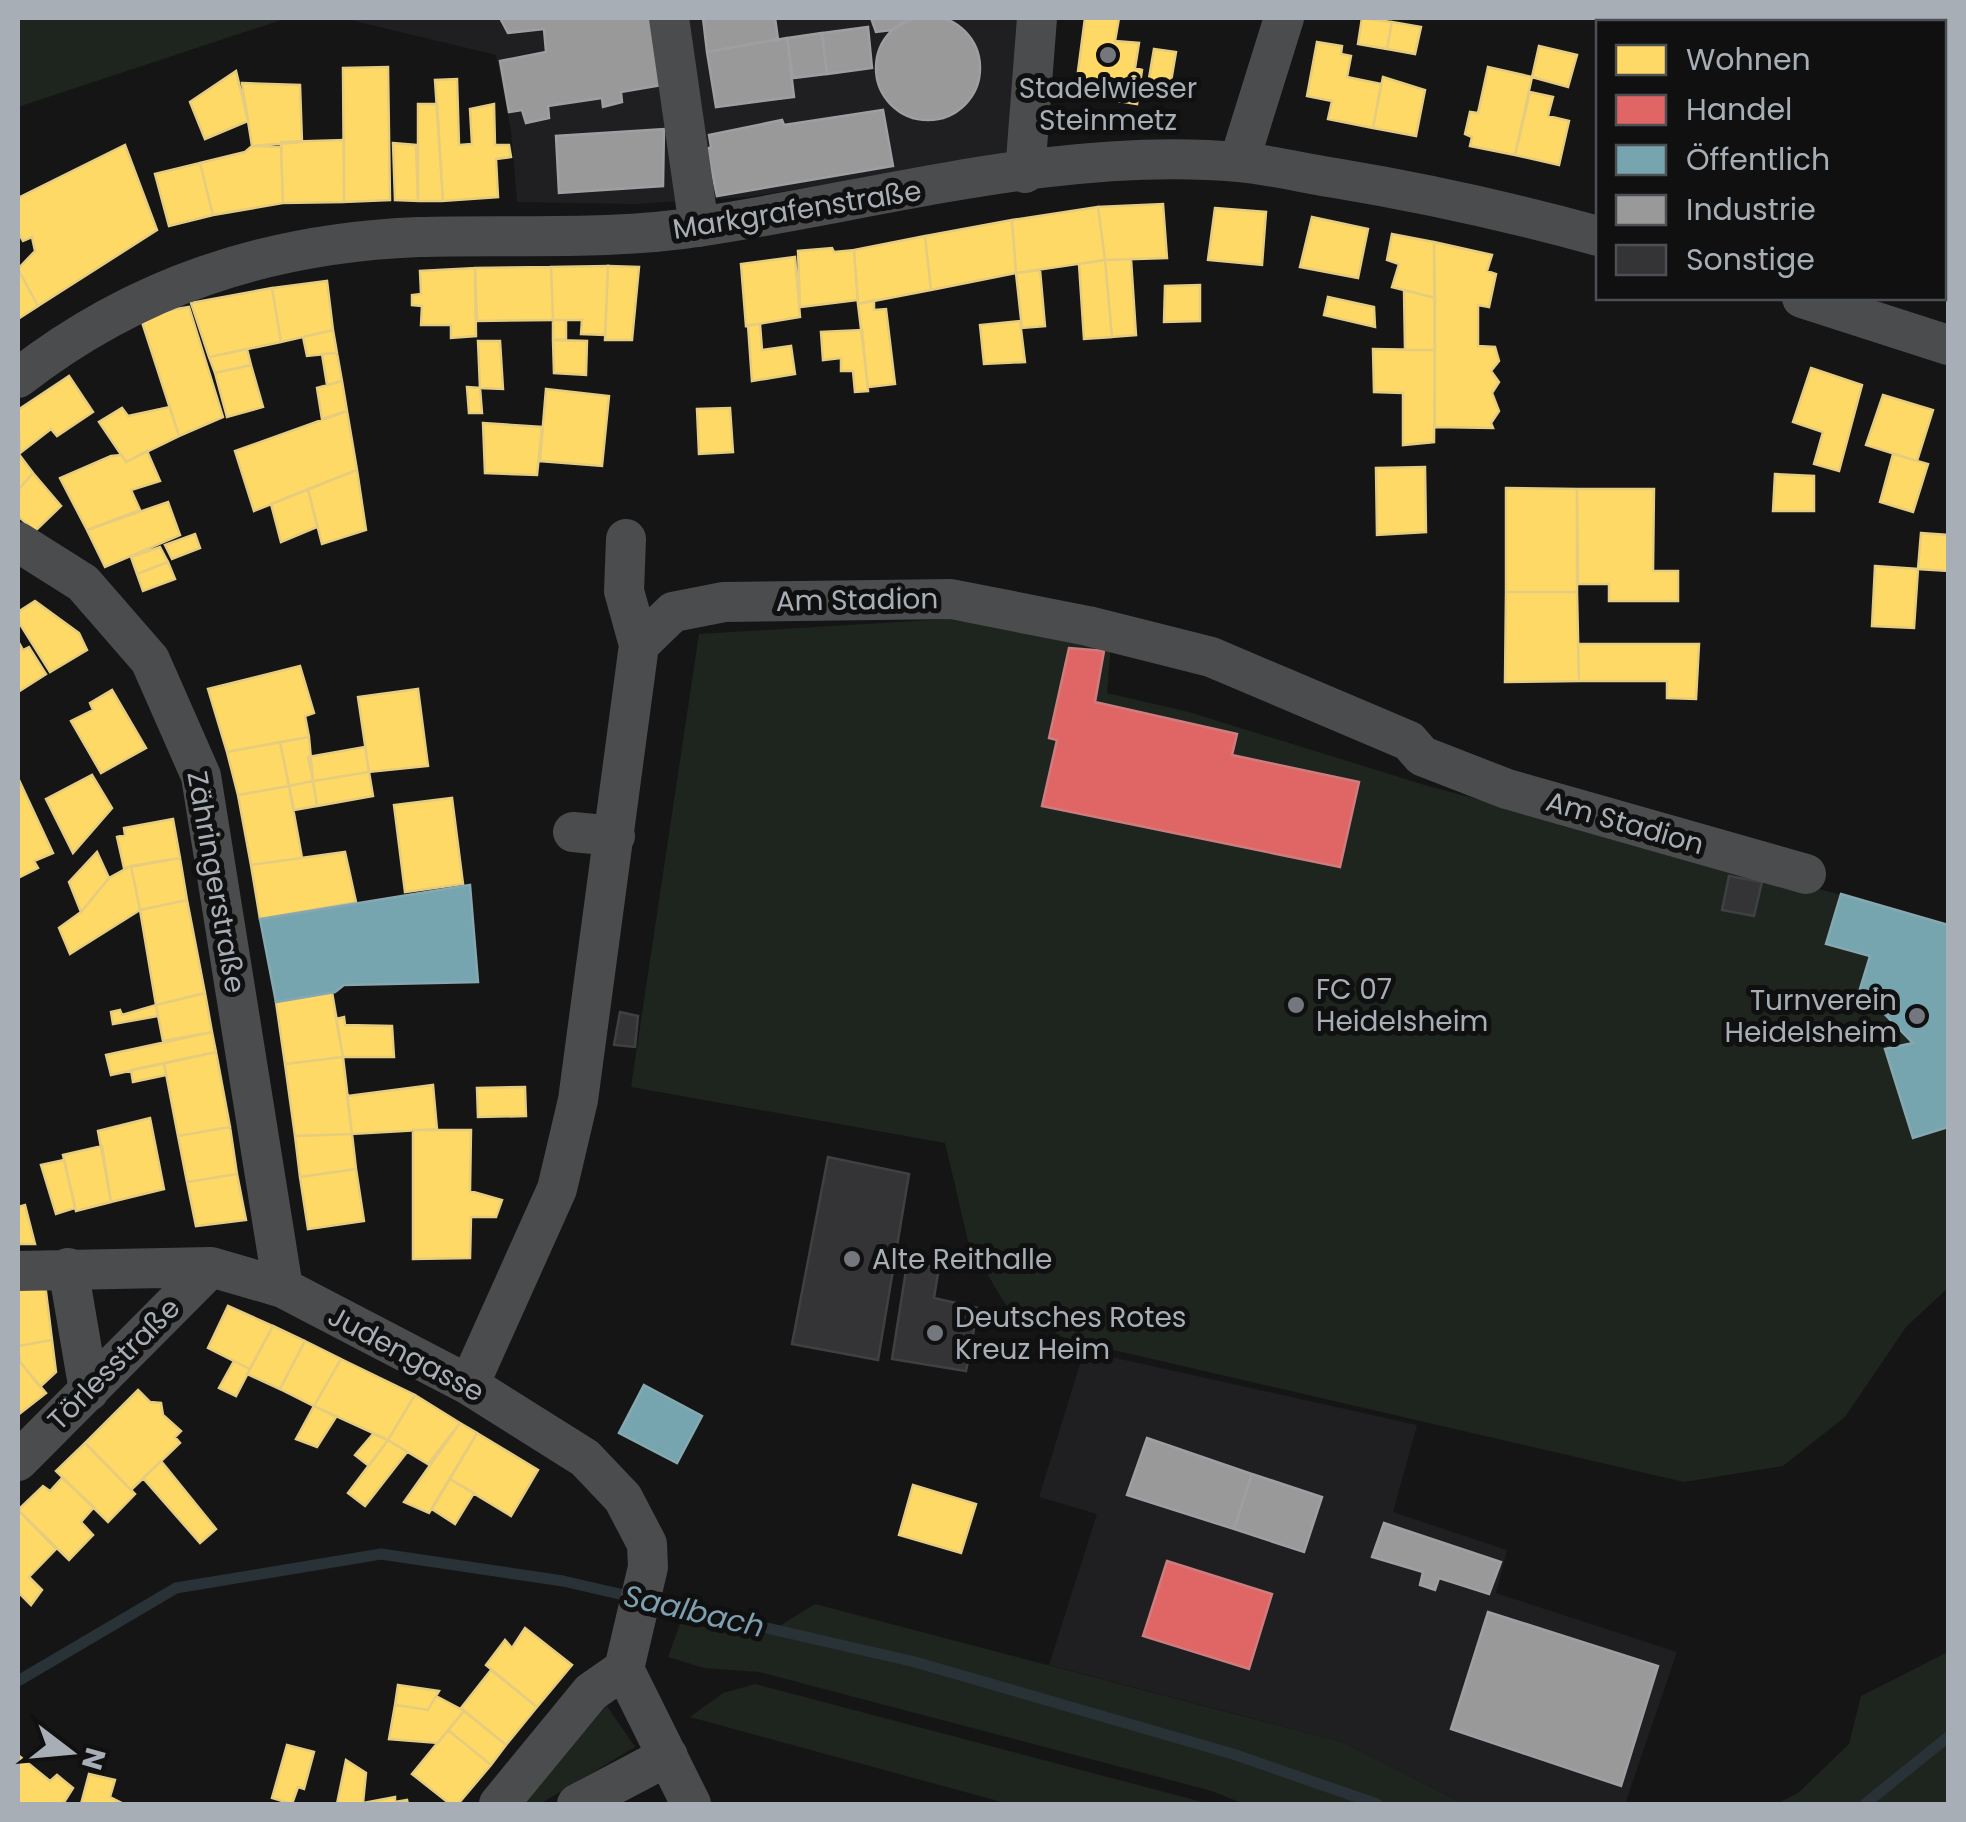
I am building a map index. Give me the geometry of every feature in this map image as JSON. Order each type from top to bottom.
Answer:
[{"type":"street","points":[[669,18],[699,227]]},
{"type":"street","points":[[1025,173],[1037,18]]},
{"type":"street","points":[[1239,162],[1284,18]]},
{"type":"street","name":"Markgrafenstraße","points":[[18,378],[91,324],[138,300],[219,270],[305,249],[414,238],[699,227],[1025,173],[1132,160],[1239,162],[1477,202],[1596,235]]},
{"type":"street","points":[[1815,300],[1896,312],[1948,344]]},
{"type":"street","points":[[470,1386],[557,1189],[578,1100],[640,644],[624,591],[626,539]]},
{"type":"street","name":"Zähringerstraße","points":[[18,542],[84,582],[150,660],[202,776],[283,1288]]},
{"type":"street","name":"Am Stadion","points":[[640,644],[673,612],[724,602],[951,599],[1049,618],[1212,658],[1409,741],[1422,756],[1507,789],[1806,874]]},
{"type":"street","points":[[573,832],[615,836]]},
{"type":"street","name":"Judengasse","points":[[18,1271],[211,1267],[283,1288],[470,1386],[585,1458],[624,1498],[640,1524],[648,1567],[627,1652]]},
{"type":"street","name":"Törlesstraße","points":[[18,1461],[211,1267]]},
{"type":"street","points":[[68,1268],[89,1390]]},
{"type":"street","points":[[499,1804],[627,1652],[691,1804]]},
{"type":"street","points":[[577,1804],[668,1756]]},
{"type":"shaded area","points":[[18,18],[287,18],[18,107]]},
{"type":"shaded area","points":[[342,18],[1022,18],[1016,153],[748,197],[635,204],[517,202],[511,131],[496,55]]},
{"type":"shaded area","name":"FC 07 Heidelsheim","points":[[947,619],[1111,645],[1107,693],[1189,712],[1428,786],[1948,923],[1948,1288],[1906,1327],[1845,1417],[1783,1466],[1684,1482],[1066,1339],[1005,1304],[968,1241],[945,1143],[631,1087],[699,634]]},
{"type":"shaded area","points":[[1084,1351],[1417,1425],[1393,1512],[1507,1550],[1496,1593],[1677,1652],[1625,1804],[1464,1804],[1342,1742],[1049,1665],[1097,1514],[1039,1497]]},
{"type":"shaded area","points":[[815,1604],[1342,1742],[1464,1804],[1244,1804],[1212,1791],[759,1672],[704,1668],[668,1657],[680,1624],[766,1634]]},
{"type":"shaded area","points":[[1948,1652],[1948,1800],[1944,1804],[1776,1804],[1798,1793],[1849,1744],[1861,1696]]},
{"type":"shaded area","points":[[755,1684],[1210,1804],[1009,1804],[690,1717],[723,1693]]},
{"type":"shaded area","points":[[605,1703],[635,1747],[540,1804],[520,1804]]},
{"type":"building: Wohnen","name":"Stadelwieser Steinmetz","points":[[1085,18],[1119,18],[1115,41],[1139,43],[1135,68],[1142,70],[1137,104],[1075,94]]},
{"type":"building: Wohnen","points":[[1362,18],[1392,22],[1387,49],[1358,44]]},
{"type":"building: Wohnen","points":[[1801,18],[1867,18],[1866,20]]},
{"type":"building: Wohnen","points":[[1392,22],[1421,27],[1415,54],[1387,49]]},
{"type":"building: Wohnen","points":[[1317,42],[1342,46],[1341,54],[1351,56],[1347,77],[1381,84],[1373,128],[1328,119],[1332,101],[1307,96]]},
{"type":"building: Wohnen","points":[[1539,46],[1577,55],[1568,87],[1532,77]]},
{"type":"building: Wohnen","points":[[1154,49],[1176,52],[1169,93],[1147,90]]},
{"type":"building: Wohnen","points":[[388,67],[390,200],[344,202],[343,68]]},
{"type":"building: Wohnen","points":[[1488,67],[1532,77],[1515,155],[1470,146],[1472,137],[1465,134],[1470,112],[1478,113]]},
{"type":"building: Wohnen","points":[[236,71],[248,121],[205,139],[190,102]]},
{"type":"building: Wohnen","points":[[1383,77],[1425,90],[1416,136],[1373,128]]},
{"type":"building: Wohnen","points":[[457,79],[459,145],[472,144],[470,109],[494,104],[495,145],[509,145],[511,157],[496,159],[498,197],[443,201],[435,80]]},
{"type":"building: Wohnen","points":[[242,83],[300,85],[302,142],[252,146]]},
{"type":"building: Wohnen","points":[[1530,92],[1553,97],[1548,116],[1569,121],[1559,165],[1515,155]]},
{"type":"building: Wohnen","points":[[418,104],[437,104],[443,201],[418,201]]},
{"type":"building: Wohnen","points":[[344,140],[344,202],[283,203],[281,142]]},
{"type":"building: Wohnen","points":[[393,143],[416,145],[418,201],[395,200]]},
{"type":"building: Wohnen","points":[[125,145],[157,230],[38,306],[18,269],[35,251],[32,237],[23,241],[18,232],[18,198]]},
{"type":"building: Wohnen","points":[[252,146],[281,147],[283,203],[213,215],[200,163],[245,152]]},
{"type":"building: Wohnen","points":[[200,163],[213,215],[169,226],[155,174]]},
{"type":"building: Wohnen","points":[[1163,204],[1167,258],[1105,260],[1098,207]]},
{"type":"building: Wohnen","points":[[1098,207],[1105,260],[1016,273],[1012,220]]},
{"type":"building: Wohnen","points":[[1215,208],[1266,212],[1262,265],[1208,260]]},
{"type":"building: Wohnen","points":[[1312,217],[1368,229],[1358,278],[1300,267]]},
{"type":"building: Wohnen","points":[[1012,220],[1016,273],[931,290],[925,236]]},
{"type":"building: Wohnen","points":[[1392,234],[1434,242],[1435,298],[1392,287],[1399,264],[1387,260]]},
{"type":"building: Wohnen","points":[[925,236],[931,290],[858,304],[854,250]]},
{"type":"building: Wohnen","points":[[1434,242],[1492,255],[1487,271],[1496,274],[1489,307],[1478,305],[1478,346],[1495,347],[1499,361],[1491,371],[1499,382],[1492,393],[1499,411],[1491,423],[1493,428],[1435,427]]},
{"type":"building: Wohnen","points":[[832,248],[834,252],[854,250],[858,300],[800,307],[798,251]]},
{"type":"building: Wohnen","points":[[795,257],[800,317],[746,326],[741,264]]},
{"type":"building: Wohnen","points":[[1131,259],[1136,335],[1112,337],[1105,260]]},
{"type":"building: Wohnen","points":[[1105,260],[1112,337],[1084,339],[1079,264]]},
{"type":"building: Wohnen","points":[[608,266],[639,267],[632,340],[605,340]]},
{"type":"building: Wohnen","points":[[608,266],[605,335],[581,334],[582,320],[553,320],[551,267]]},
{"type":"building: Wohnen","points":[[551,267],[553,320],[477,321],[475,268]]},
{"type":"building: Wohnen","points":[[475,268],[476,336],[451,338],[451,325],[421,325],[422,306],[412,305],[412,295],[421,294],[420,271]]},
{"type":"building: Wohnen","points":[[18,269],[38,306],[18,319]]},
{"type":"building: Wohnen","points":[[1040,270],[1045,326],[1022,328],[1016,273]]},
{"type":"building: Wohnen","points":[[327,281],[333,330],[281,342],[272,288]]},
{"type":"building: Wohnen","points":[[1200,285],[1200,321],[1164,322],[1165,286]]},
{"type":"building: Wohnen","points":[[272,288],[281,342],[209,357],[191,303]]},
{"type":"building: Wohnen","points":[[1404,290],[1435,298],[1435,350],[1405,350]]},
{"type":"building: Wohnen","points":[[1328,297],[1374,307],[1375,327],[1324,315]]},
{"type":"building: Wohnen","points":[[874,300],[874,310],[886,309],[895,384],[868,387],[858,304]]},
{"type":"building: Wohnen","points":[[189,307],[223,417],[179,436],[142,322],[158,312]]},
{"type":"building: Wohnen","points":[[553,320],[566,320],[566,339],[553,340]]},
{"type":"building: Wohnen","points":[[1020,321],[1025,362],[984,364],[980,325]]},
{"type":"building: Wohnen","points":[[760,324],[762,350],[791,346],[795,374],[752,381],[748,325]]},
{"type":"building: Wohnen","points":[[333,330],[337,353],[307,356],[303,337]]},
{"type":"building: Wohnen","points":[[862,330],[868,391],[855,392],[853,371],[841,371],[841,358],[823,360],[821,332]]},
{"type":"building: Wohnen","points":[[553,340],[587,341],[586,375],[554,373]]},
{"type":"building: Wohnen","points":[[478,341],[500,341],[503,389],[480,388]]},
{"type":"building: Wohnen","points":[[247,349],[251,365],[215,373],[209,357]]},
{"type":"building: Wohnen","points":[[1373,349],[1435,350],[1434,442],[1403,445],[1403,393],[1374,392]]},
{"type":"building: Wohnen","points":[[337,353],[342,381],[327,385],[322,354]]},
{"type":"building: Wohnen","points":[[251,365],[263,407],[227,417],[215,373]]},
{"type":"building: Wohnen","points":[[1811,368],[1862,385],[1839,471],[1814,464],[1823,432],[1793,422]]},
{"type":"building: Wohnen","points":[[69,376],[93,412],[57,436],[51,429],[20,453],[18,410]]},
{"type":"building: Wohnen","points":[[342,381],[347,411],[322,419],[317,388]]},
{"type":"building: Wohnen","points":[[467,387],[480,388],[482,413],[469,413]]},
{"type":"building: Wohnen","points":[[546,389],[609,396],[602,466],[540,461]]},
{"type":"building: Wohnen","points":[[1883,395],[1933,410],[1917,461],[1866,445]]},
{"type":"building: Wohnen","points":[[170,407],[179,436],[126,462],[99,422],[122,408],[128,416]]},
{"type":"building: Wohnen","points":[[730,408],[733,452],[699,454],[697,409]]},
{"type":"building: Wohnen","points":[[347,411],[357,470],[254,511],[235,451]]},
{"type":"building: Wohnen","points":[[483,423],[542,427],[537,475],[485,473]]},
{"type":"building: Wohnen","points":[[147,451],[160,481],[131,490],[140,510],[87,530],[60,478],[111,456],[121,455],[126,462]]},
{"type":"building: Wohnen","points":[[18,453],[33,473],[18,490]]},
{"type":"building: Wohnen","points":[[1893,454],[1928,464],[1913,512],[1880,502]]},
{"type":"building: Wohnen","points":[[1425,467],[1426,532],[1377,535],[1376,468]]},
{"type":"building: Wohnen","points":[[357,470],[366,530],[322,544],[308,489]]},
{"type":"building: Wohnen","points":[[33,473],[61,506],[35,531],[18,516],[18,490]]},
{"type":"building: Wohnen","points":[[1775,474],[1814,476],[1814,511],[1773,511]]},
{"type":"building: Wohnen","points":[[1506,488],[1577,489],[1577,592],[1506,592]]},
{"type":"building: Wohnen","points":[[308,489],[317,527],[281,542],[271,504]]},
{"type":"building: Wohnen","points":[[1577,489],[1654,489],[1653,571],[1678,571],[1678,601],[1609,601],[1609,584],[1578,584]]},
{"type":"building: Wohnen","points":[[168,502],[180,535],[105,567],[87,530]]},
{"type":"building: Wohnen","points":[[1921,533],[1948,535],[1948,571],[1918,569]]},
{"type":"building: Wohnen","points":[[195,534],[200,548],[172,559],[165,545]]},
{"type":"building: Wohnen","points":[[160,547],[168,562],[137,574],[131,557]]},
{"type":"building: Wohnen","points":[[168,562],[175,579],[143,591],[137,574]]},
{"type":"building: Wohnen","points":[[1875,566],[1918,569],[1914,628],[1872,626]]},
{"type":"building: Wohnen","points":[[1506,592],[1577,592],[1579,681],[1505,682]]},
{"type":"building: Wohnen","points":[[35,601],[79,633],[87,650],[50,672],[18,621],[18,612]]},
{"type":"building: Wohnen","points":[[18,641],[23,650],[29,647],[46,674],[18,692]]},
{"type":"building: Wohnen","points":[[1578,644],[1699,644],[1696,699],[1667,698],[1667,681],[1579,681]]},
{"type":"building: Wohnen","points":[[300,666],[314,713],[305,716],[309,737],[227,752],[208,689]]},
{"type":"building: Wohnen","points":[[418,689],[428,766],[369,772],[358,697]]},
{"type":"building: Wohnen","points":[[112,690],[146,748],[101,773],[71,721],[93,710],[90,703]]},
{"type":"building: Wohnen","points":[[309,737],[313,781],[289,786],[280,742]]},
{"type":"building: Wohnen","points":[[280,742],[289,786],[238,795],[227,752]]},
{"type":"building: Wohnen","points":[[365,747],[369,772],[313,781],[308,757]]},
{"type":"building: Wohnen","points":[[369,772],[373,796],[317,806],[313,781]]},
{"type":"building: Wohnen","points":[[92,775],[112,808],[73,853],[46,799]]},
{"type":"building: Wohnen","points":[[19,780],[53,853],[34,861],[38,868],[18,878]]},
{"type":"building: Wohnen","points":[[313,781],[317,806],[294,810],[289,786]]},
{"type":"building: Wohnen","points":[[289,786],[302,858],[251,865],[238,795]]},
{"type":"building: Wohnen","points":[[452,798],[463,884],[405,892],[394,805]]},
{"type":"building: Wohnen","points":[[173,819],[180,858],[124,868],[117,837],[125,835],[124,828]]},
{"type":"building: Wohnen","points":[[97,852],[109,878],[81,912],[69,882]]},
{"type":"building: Wohnen","points":[[345,852],[356,902],[260,919],[251,865]]},
{"type":"building: Wohnen","points":[[180,858],[187,900],[140,910],[131,866]]},
{"type":"building: Wohnen","points":[[131,866],[140,910],[70,954],[59,928],[81,912],[109,878]]},
{"type":"building: Wohnen","points":[[187,900],[205,993],[156,1005],[140,910]]},
{"type":"building: Wohnen","points":[[332,992],[343,1057],[285,1064],[276,1002]]},
{"type":"building: Wohnen","points":[[205,993],[212,1032],[163,1041],[156,1005]]},
{"type":"building: Wohnen","points":[[156,1005],[158,1016],[113,1024],[111,1012],[120,1010],[122,1015]]},
{"type":"building: Wohnen","points":[[344,1017],[345,1025],[392,1026],[394,1057],[343,1057],[336,1019]]},
{"type":"building: Wohnen","points":[[212,1032],[216,1052],[111,1075],[106,1055]]},
{"type":"building: Wohnen","points":[[216,1052],[230,1127],[178,1136],[164,1063]]},
{"type":"building: Wohnen","points":[[343,1057],[352,1134],[295,1136],[285,1064]]},
{"type":"building: Wohnen","points":[[164,1063],[166,1075],[133,1082],[131,1070]]},
{"type":"building: Wohnen","points":[[433,1085],[437,1129],[352,1134],[347,1096]]},
{"type":"building: Wohnen","points":[[525,1087],[526,1116],[478,1117],[477,1088]]},
{"type":"building: Wohnen","points":[[150,1118],[164,1189],[111,1202],[98,1131]]},
{"type":"building: Wohnen","points":[[230,1127],[237,1174],[187,1182],[178,1136]]},
{"type":"building: Wohnen","points":[[413,1130],[471,1130],[470,1191],[502,1200],[496,1217],[471,1217],[470,1258],[413,1259]]},
{"type":"building: Wohnen","points":[[352,1134],[356,1169],[300,1177],[295,1136]]},
{"type":"building: Wohnen","points":[[102,1146],[111,1202],[76,1211],[63,1155]]},
{"type":"building: Wohnen","points":[[64,1160],[75,1208],[56,1214],[41,1165]]},
{"type":"building: Wohnen","points":[[356,1169],[364,1221],[308,1229],[300,1177]]},
{"type":"building: Wohnen","points":[[237,1174],[246,1220],[196,1226],[187,1182]]},
{"type":"building: Wohnen","points":[[25,1205],[35,1244],[18,1244],[18,1207]]},
{"type":"building: Wohnen","points":[[45,1284],[52,1340],[18,1346],[18,1288]]},
{"type":"building: Wohnen","points":[[228,1306],[273,1326],[250,1369],[208,1348]]},
{"type":"building: Wohnen","points":[[273,1326],[305,1341],[280,1389],[247,1374]]},
{"type":"building: Wohnen","points":[[52,1340],[56,1372],[40,1387],[20,1362],[18,1346]]},
{"type":"building: Wohnen","points":[[305,1341],[341,1359],[314,1406],[280,1389]]},
{"type":"building: Wohnen","points":[[341,1359],[415,1395],[388,1440],[314,1406]]},
{"type":"building: Wohnen","points":[[234,1361],[250,1369],[236,1396],[219,1388]]},
{"type":"building: Wohnen","points":[[18,1364],[46,1393],[18,1415]]},
{"type":"building: Wohnen","points":[[138,1390],[150,1402],[161,1403],[163,1415],[181,1431],[175,1437],[180,1443],[131,1490],[85,1443]]},
{"type":"building: Wohnen","points":[[415,1395],[460,1423],[428,1464],[388,1440]]},
{"type":"building: Wohnen","points":[[314,1406],[336,1417],[317,1447],[296,1439]]},
{"type":"building: Wohnen","points":[[460,1423],[477,1433],[429,1513],[404,1502]]},
{"type":"building: Wohnen","points":[[477,1433],[538,1470],[511,1516],[450,1479]]},
{"type":"building: Wohnen","points":[[373,1434],[388,1440],[369,1466],[355,1455]]},
{"type":"building: Wohnen","points":[[388,1440],[407,1452],[365,1506],[348,1493]]},
{"type":"building: Wohnen","points":[[85,1443],[135,1494],[108,1522],[56,1471]]},
{"type":"building: Wohnen","points":[[161,1461],[216,1529],[200,1543],[143,1478]]},
{"type":"building: Wohnen","points":[[62,1478],[94,1507],[81,1522],[93,1535],[69,1560],[18,1510],[43,1486],[50,1491]]},
{"type":"building: Wohnen","points":[[450,1479],[474,1493],[455,1524],[432,1509]]},
{"type":"building: Wohnen","points":[[913,1485],[976,1504],[961,1553],[899,1535]]},
{"type":"building: Wohnen","points":[[18,1510],[56,1549],[29,1577],[42,1590],[31,1605],[18,1592]]},
{"type":"building: Wohnen","points":[[525,1628],[572,1665],[537,1707],[486,1665],[505,1640],[512,1648]]},
{"type":"building: Wohnen","points":[[491,1670],[537,1707],[506,1745],[461,1708]]},
{"type":"building: Wohnen","points":[[398,1685],[439,1691],[428,1710],[395,1705]]},
{"type":"building: Wohnen","points":[[436,1696],[464,1711],[438,1743],[389,1739],[395,1705],[428,1710]]},
{"type":"building: Wohnen","points":[[464,1711],[506,1745],[491,1765],[448,1730]]},
{"type":"building: Wohnen","points":[[448,1730],[491,1765],[458,1804],[450,1804],[412,1774]]},
{"type":"building: Wohnen","points":[[287,1745],[314,1752],[304,1789],[298,1787],[292,1804],[272,1798]]},
{"type":"building: Wohnen","points":[[18,1755],[50,1781],[57,1775],[73,1788],[63,1804],[18,1804]]},
{"type":"building: Wohnen","points":[[346,1760],[366,1773],[363,1803],[337,1804]]},
{"type":"building: Wohnen","points":[[89,1774],[115,1780],[110,1797],[124,1804],[81,1804]]},
{"type":"building: Wohnen","points":[[395,1797],[395,1802],[407,1800],[408,1804],[358,1804]]},
{"type":"building: Handel","points":[[1069,648],[1104,651],[1095,702],[1237,734],[1232,755],[1359,782],[1340,867],[1042,806],[1057,740],[1049,738]]},
{"type":"building: Handel","points":[[1167,1561],[1272,1594],[1249,1669],[1143,1636]]},
{"type":"building: Öffentlich","points":[[470,885],[478,982],[344,985],[335,992],[276,1002],[260,919]]},
{"type":"building: Öffentlich","name":"Turnverein Heidelsheim","points":[[1841,894],[1948,925],[1948,1127],[1913,1138],[1885,1049],[1913,1043],[1860,989],[1870,956],[1826,944]]},
{"type":"building: Öffentlich","points":[[644,1385],[702,1416],[677,1463],[619,1433]]},
{"type":"building: Industrie","points":[[928,16],[948,20],[965,31],[976,48],[980,68],[976,88],[965,105],[948,116],[928,120],[908,116],[891,105],[880,88],[876,68],[880,48],[891,31],[908,20]]},
{"type":"building: Industrie","points":[[500,18],[651,18],[662,85],[621,92],[622,102],[603,107],[602,98],[548,106],[549,118],[526,123],[522,110],[509,112],[500,61],[546,52],[544,29],[508,33]]},
{"type":"building: Industrie","points":[[703,18],[775,18],[778,39],[707,52]]},
{"type":"building: Industrie","points":[[871,18],[914,18],[892,30],[876,32]]},
{"type":"building: Industrie","points":[[868,27],[872,68],[827,74],[822,33]]},
{"type":"building: Industrie","points":[[822,33],[827,74],[793,78],[787,38]]},
{"type":"building: Industrie","points":[[787,38],[794,97],[716,107],[707,52]]},
{"type":"building: Industrie","points":[[883,110],[893,166],[717,196],[707,149],[711,147],[709,135],[782,120],[784,125]]},
{"type":"building: Industrie","points":[[664,129],[663,186],[559,193],[556,136]]},
{"type":"building: Industrie","points":[[1147,1438],[1252,1474],[1234,1529],[1127,1495]]},
{"type":"building: Industrie","points":[[1252,1474],[1322,1497],[1304,1552],[1234,1529]]},
{"type":"building: Industrie","points":[[1384,1523],[1501,1562],[1489,1594],[1439,1578],[1435,1590],[1420,1585],[1423,1572],[1372,1557]]},
{"type":"building: Industrie","points":[[1488,1612],[1658,1666],[1621,1786],[1451,1729]]},
{"type":"building: Sonstige","points":[[1729,876],[1762,882],[1754,916],[1722,910]]},
{"type":"building: Sonstige","points":[[620,1012],[638,1016],[635,1047],[614,1045]]},
{"type":"building: Sonstige","name":"Alte Reithalle","points":[[828,1157],[909,1174],[878,1360],[792,1344]]},
{"type":"building: Sonstige","name":"Deutsches Rotes Kreuz Heim","points":[[907,1264],[939,1267],[934,1298],[978,1308],[966,1371],[892,1359]]},
{"type":"waterway","name":"Saalbach","points":[[18,1681],[176,1588],[381,1554],[563,1581],[915,1662],[1233,1754],[1377,1804]]},
{"type":"waterway","name":"Saalbach","points":[[1865,1804],[1948,1737]]},
{"type":"place","name":"Stadelwieser Steinmetz","points":[[1108,55]]},
{"type":"place","name":"FC 07 Heidelsheim","points":[[1296,1005]]},
{"type":"place","name":"Turnverein Heidelsheim","points":[[1917,1016]]},
{"type":"place","name":"Alte Reithalle","points":[[852,1259]]},
{"type":"place","name":"Deutsches Rotes Kreuz Heim","points":[[935,1333]]}]
